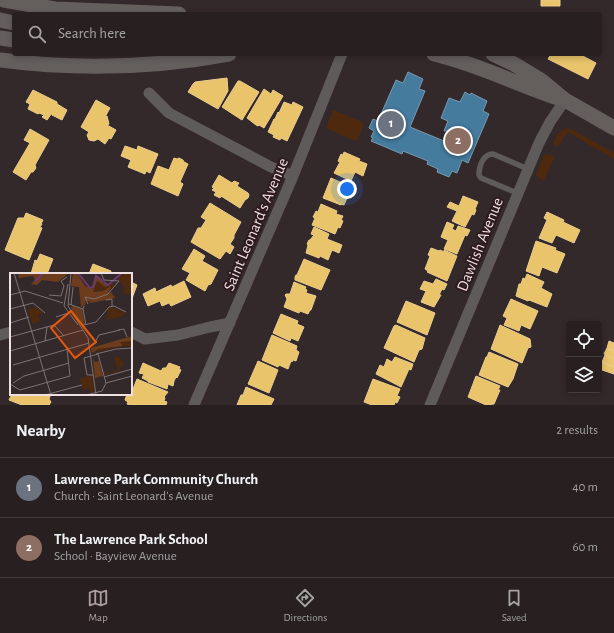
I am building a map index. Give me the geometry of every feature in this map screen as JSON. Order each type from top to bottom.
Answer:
[{"type":"main road","points":[[4,0],[55,9],[129,12]]},
{"type":"main road","points":[[0,20],[12,23]]},
{"type":"main road","points":[[0,38],[12,40]]},
{"type":"main road","points":[[0,60],[32,64],[128,66],[188,61],[217,56]]},
{"type":"main road","points":[[440,56],[476,67],[534,90],[565,100]]},
{"type":"main road","points":[[497,56],[542,81],[565,100],[614,128]]},
{"type":"street","name":"Saint Leonard's Avenue","points":[[194,405],[293,176],[341,56]]},
{"type":"street","points":[[149,93],[169,113],[271,167],[293,176]]},
{"type":"street","name":"Dawlish Avenue","points":[[430,405],[517,193],[550,122],[565,100]]},
{"type":"street","points":[[132,332],[145,339],[178,335],[230,323]]},
{"type":"street","points":[[0,335],[10,332]]},
{"type":"lane","points":[[517,193],[481,178],[479,171],[485,156],[488,154],[493,154],[528,169]]},
{"type":"shaded area","points":[[333,110],[362,122],[363,126],[358,139],[355,141],[326,128]]},
{"type":"shaded area","points":[[567,128],[614,153],[614,159],[568,132],[557,146],[553,143],[555,138],[560,132]]},
{"type":"shaded area","points":[[545,154],[553,156],[554,158],[543,181],[536,175]]},
{"type":"building: Homes","points":[[541,0],[560,0],[560,6],[541,6]]},
{"type":"building: Homes","points":[[550,56],[583,56],[596,63],[588,79],[548,59]]},
{"type":"building: Homes","points":[[227,78],[228,91],[218,109],[188,92],[195,82]]},
{"type":"building: Homes","points":[[238,81],[259,92],[242,120],[222,107]]},
{"type":"building: Homes","points":[[264,89],[271,94],[273,90],[283,96],[264,128],[256,125],[247,118]]},
{"type":"building: Homes","points":[[33,90],[57,102],[57,104],[67,110],[62,120],[52,115],[52,113],[47,120],[42,117],[44,115],[28,109],[30,104],[26,102]]},
{"type":"building: Homes","points":[[96,100],[110,108],[105,117],[107,116],[109,124],[107,125],[116,130],[111,139],[109,138],[105,144],[98,139],[94,141],[89,140],[87,135],[89,132],[81,127]]},
{"type":"building: Homes","points":[[284,102],[292,105],[293,102],[303,107],[287,141],[281,138],[280,140],[273,137],[274,135],[268,132]]},
{"type":"building: Homes","points":[[30,129],[49,140],[35,165],[36,168],[33,172],[31,172],[26,180],[13,172],[30,143],[24,140]]},
{"type":"building: Homes","points":[[125,146],[137,150],[138,146],[158,154],[150,173],[146,171],[145,174],[128,167],[131,160],[121,156]]},
{"type":"building: Homes","points":[[344,152],[367,164],[363,176],[355,172],[351,181],[334,173],[340,162],[338,161],[341,154],[343,155]]},
{"type":"building: Homes","points":[[174,158],[179,158],[188,164],[180,182],[183,184],[178,196],[151,184],[158,166],[169,170]]},
{"type":"building: Homes","points":[[219,175],[232,183],[234,181],[239,183],[237,186],[248,193],[248,198],[240,208],[221,196],[220,198],[214,195],[216,192],[212,190],[214,188],[212,187]]},
{"type":"building: Homes","points":[[331,178],[349,186],[344,197],[347,198],[344,205],[323,198]]},
{"type":"building: Homes","points":[[463,196],[478,202],[474,215],[472,214],[465,227],[452,221],[457,211],[447,207],[450,202],[459,206]]},
{"type":"building: Homes","points":[[210,203],[241,222],[230,244],[234,247],[230,254],[226,251],[220,259],[191,242],[198,228],[201,228],[206,220],[201,217]]},
{"type":"building: Homes","points":[[321,204],[337,211],[336,214],[343,216],[341,220],[343,221],[340,228],[338,227],[335,234],[312,225],[315,218],[313,217],[316,211],[318,212]]},
{"type":"building: Homes","points":[[547,212],[580,230],[574,243],[556,235],[552,243],[539,238],[547,220],[544,218]]},
{"type":"building: Homes","points":[[26,213],[43,220],[40,227],[42,228],[29,260],[5,250],[18,218],[24,218]]},
{"type":"building: Homes","points":[[447,222],[454,225],[452,229],[456,231],[458,226],[470,230],[467,236],[465,235],[457,254],[444,249],[448,240],[441,237]]},
{"type":"building: Homes","points":[[314,227],[329,234],[327,239],[342,245],[339,253],[332,250],[328,260],[320,256],[319,258],[306,253],[307,244],[314,235],[311,234]]},
{"type":"building: Homes","points":[[536,241],[556,248],[555,250],[565,254],[557,273],[542,267],[539,276],[526,271]]},
{"type":"building: Homes","points":[[431,248],[444,252],[444,250],[457,256],[447,281],[427,272],[428,271],[425,269],[430,256],[428,255]]},
{"type":"building: Homes","points":[[194,249],[205,256],[202,261],[218,270],[211,284],[208,285],[205,291],[186,280],[190,273],[182,269]]},
{"type":"building: Homes","points":[[40,254],[53,259],[47,273],[31,273],[35,260],[37,261]]},
{"type":"building: Homes","points":[[304,259],[330,270],[321,290],[295,280]]},
{"type":"building: Homes","points":[[93,264],[111,271],[110,273],[89,273]]},
{"type":"building: Homes","points":[[527,274],[544,282],[541,288],[552,294],[547,307],[516,296],[519,284],[521,284],[523,278],[525,279]]},
{"type":"building: Homes","points":[[436,279],[447,284],[444,290],[442,289],[439,295],[441,295],[434,307],[421,302],[426,291],[420,289],[424,281],[433,284]]},
{"type":"building: Homes","points":[[184,281],[191,297],[171,306],[169,303],[162,306],[160,301],[148,306],[143,294],[155,288],[156,292],[171,285],[172,287]]},
{"type":"building: Homes","points":[[132,282],[137,285],[132,298]]},
{"type":"building: Homes","points":[[294,282],[306,287],[306,293],[316,296],[308,314],[300,311],[299,313],[284,307],[287,299],[285,295],[290,294]]},
{"type":"building: Homes","points":[[511,299],[538,311],[530,329],[521,325],[519,331],[504,325],[507,318],[503,316]]},
{"type":"building: Homes","points":[[406,301],[435,313],[427,335],[397,322]]},
{"type":"building: Homes","points":[[281,314],[298,321],[297,324],[304,327],[298,341],[291,338],[290,341],[273,333]]},
{"type":"building: Homes","points":[[396,325],[425,338],[422,349],[419,350],[414,362],[384,348],[394,326]]},
{"type":"building: Homes","points":[[500,325],[530,339],[531,347],[528,348],[522,363],[491,349]]},
{"type":"building: Homes","points":[[272,335],[297,346],[296,350],[299,352],[296,361],[291,361],[288,369],[279,365],[278,367],[262,360]]},
{"type":"building: Homes","points":[[609,341],[614,343],[614,351],[607,348]]},
{"type":"building: Homes","points":[[607,348],[614,351],[614,359],[604,354]]},
{"type":"building: Homes","points":[[489,352],[518,364],[513,379],[508,387],[479,375]]},
{"type":"building: Homes","points":[[605,355],[614,359],[614,367],[602,362]]},
{"type":"building: Homes","points":[[395,357],[413,364],[411,370],[409,369],[401,387],[376,374],[380,365],[384,367],[387,359],[392,362]]},
{"type":"building: Homes","points":[[258,361],[278,370],[269,393],[248,384]]},
{"type":"building: Homes","points":[[602,362],[614,367],[614,374],[602,370]]},
{"type":"building: Homes","points":[[143,363],[161,371],[163,368],[166,368],[169,363],[180,367],[179,369],[181,370],[174,381],[173,386],[168,384],[167,389],[148,382],[142,378],[144,374],[139,373]]},
{"type":"building: Homes","points":[[476,376],[500,386],[498,390],[500,390],[494,404],[486,405],[468,397]]},
{"type":"building: Homes","points":[[137,379],[168,392],[164,397],[164,401],[167,402],[166,405],[127,404],[128,402],[125,400],[127,395],[132,395]]},
{"type":"building: Homes","points":[[373,379],[400,389],[397,396],[400,397],[397,403],[395,402],[394,405],[372,405],[364,402]]},
{"type":"building: Homes","points":[[246,387],[274,399],[271,405],[237,405]]},
{"type":"building: Homes","points":[[12,395],[51,395],[49,399],[51,402],[49,405],[22,405],[9,400]]},
{"type":"building: Public","points":[[408,72],[423,79],[419,89],[425,91],[410,127],[444,141],[448,131],[444,131],[448,121],[441,118],[449,98],[460,102],[465,92],[470,95],[471,93],[487,101],[483,111],[489,114],[468,163],[462,160],[457,173],[452,171],[449,177],[437,172],[438,169],[427,164],[428,161],[403,151],[402,154],[371,141],[374,131],[369,128],[373,119],[378,121],[396,80],[403,83]]},
{"type":"place","name":"Lawrence Park Community Church","points":[[391,124]]},
{"type":"place","name":"The Lawrence Park School","points":[[458,141]]}]
